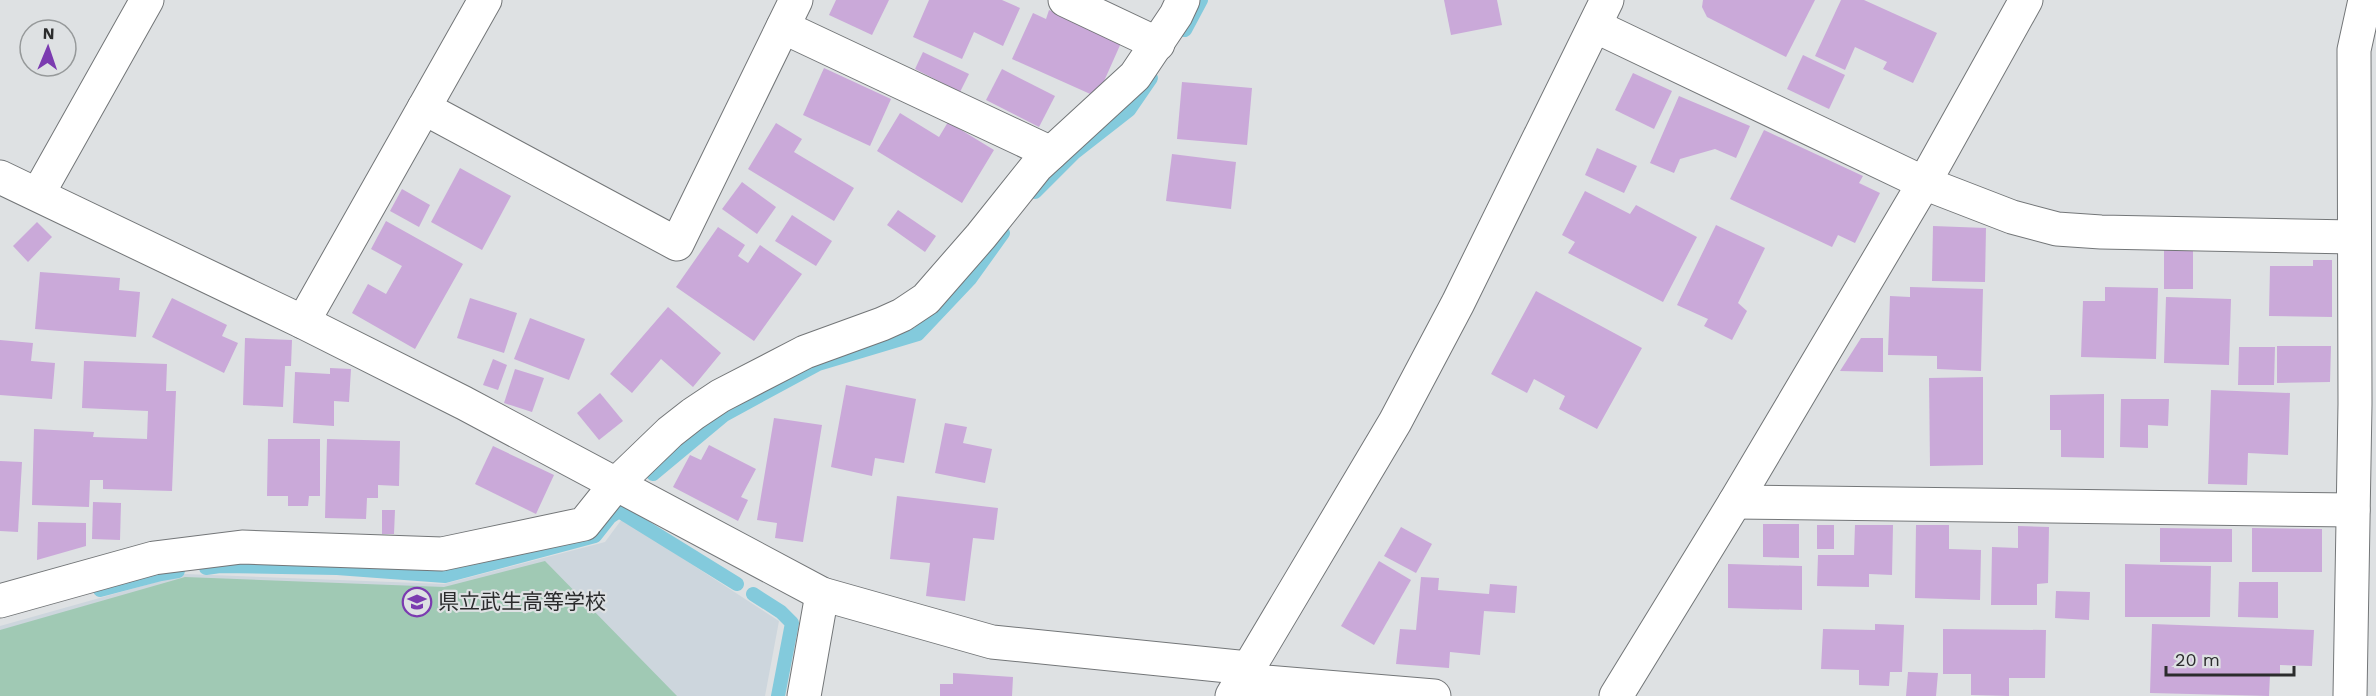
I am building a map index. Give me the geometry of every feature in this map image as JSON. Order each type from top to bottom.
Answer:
[{"type":"street","points":[[38,194],[147,0]]},
{"type":"street","points":[[303,322],[485,0]]},
{"type":"street","points":[[1065,0],[1158,44]]},
{"type":"street","points":[[0,601],[154,558],[242,547],[442,554],[584,524],[616,484],[670,432],[720,396],[805,352],[902,315],[926,298],[981,236],[1037,166],[1136,76],[1158,44],[1183,0]]},
{"type":"street","points":[[1616,696],[1735,502],[1924,183],[2026,0]]},
{"type":"street","points":[[2350,696],[2353,510],[2365,404],[2354,237],[2365,51],[2365,0]]},
{"type":"street","points":[[424,108],[677,244],[790,13],[1051,153]]},
{"type":"street","points":[[1240,681],[1395,422],[1458,303],[1601,13],[1924,183],[2012,217],[2057,229],[2101,232],[2354,237]]},
{"type":"street","points":[[0,177],[303,322],[464,403],[822,594],[992,642],[1240,681],[1434,696]]},
{"type":"street","points":[[1735,502],[2353,510]]},
{"type":"street","points":[[804,696],[822,594]]},
{"type":"shaded area","name":"県立武生高等学校","points":[[622,519],[779,621],[765,696],[0,696],[0,626],[185,574],[444,584],[605,542]]},
{"type":"green space","name":"県立武生高等学校","points":[[545,561],[677,696],[0,696],[0,630],[185,577],[444,587]]},
{"type":"building","points":[[836,0],[889,0],[872,35],[829,15]]},
{"type":"building","points":[[929,0],[1002,0],[1020,8],[1003,46],[974,32],[962,59],[913,37]]},
{"type":"building","points":[[1444,0],[1497,0],[1502,25],[1451,35]]},
{"type":"building","points":[[1703,0],[1815,0],[1786,57],[1707,17],[1702,7]]},
{"type":"building","points":[[1841,0],[1864,0],[1937,33],[1913,83],[1883,69],[1887,62],[1855,47],[1845,70],[1815,56]]},
{"type":"building","points":[[1049,10],[1121,43],[1097,97],[1012,59],[1033,13],[1046,19]]},
{"type":"building","points":[[923,52],[969,74],[960,92],[915,69]]},
{"type":"building","points":[[1803,55],[1845,75],[1829,109],[1787,89]]},
{"type":"building","points":[[824,68],[891,99],[870,146],[803,115]]},
{"type":"building","points":[[1002,69],[1055,96],[1039,127],[986,100]]},
{"type":"building","points":[[1633,73],[1672,91],[1654,129],[1615,110]]},
{"type":"building","points":[[1182,82],[1252,88],[1247,145],[1177,139]]},
{"type":"building","points":[[1679,96],[1750,126],[1736,158],[1715,149],[1680,159],[1674,173],[1650,163]]},
{"type":"building","points":[[900,113],[939,137],[948,122],[994,150],[962,203],[877,151]]},
{"type":"building","points":[[776,123],[802,139],[794,152],[854,188],[834,221],[748,169]]},
{"type":"building","points":[[1764,130],[1863,176],[1859,183],[1880,193],[1855,243],[1838,235],[1832,247],[1730,199]]},
{"type":"building","points":[[1597,148],[1637,166],[1624,193],[1585,175]]},
{"type":"building","points":[[1172,154],[1236,162],[1231,209],[1166,201]]},
{"type":"building","points":[[460,168],[511,196],[482,250],[431,222]]},
{"type":"building","points":[[742,182],[776,207],[757,234],[722,209]]},
{"type":"building","points":[[402,189],[430,205],[419,227],[390,211]]},
{"type":"building","points":[[1585,191],[1630,214],[1636,205],[1697,237],[1663,302],[1568,253],[1575,242],[1562,235]]},
{"type":"building","points":[[898,210],[936,236],[925,252],[887,225]]},
{"type":"building","points":[[792,215],[832,241],[816,266],[775,241]]},
{"type":"building","points":[[386,221],[463,264],[415,349],[352,313],[368,284],[386,294],[402,266],[371,249]]},
{"type":"building","points":[[37,222],[52,237],[28,262],[13,246]]},
{"type":"building","points":[[1716,225],[1765,248],[1738,303],[1747,311],[1732,340],[1704,326],[1708,319],[1677,305]]},
{"type":"building","points":[[1933,226],[1986,228],[1985,282],[1932,281]]},
{"type":"building","points":[[718,227],[745,245],[738,256],[748,263],[760,245],[802,274],[754,341],[676,287]]},
{"type":"building","points":[[2164,247],[2193,248],[2193,289],[2164,289]]},
{"type":"building","points":[[2313,260],[2332,260],[2332,317],[2269,316],[2270,266],[2313,266]]},
{"type":"building","points":[[40,272],[120,278],[119,290],[140,292],[136,337],[35,329]]},
{"type":"building","points":[[1910,287],[1983,289],[1981,371],[1937,369],[1937,356],[1888,355],[1890,296],[1910,297]]},
{"type":"building","points":[[2105,287],[2158,288],[2156,359],[2081,357],[2083,301],[2105,301]]},
{"type":"building","points":[[1536,291],[1642,348],[1597,429],[1559,409],[1565,396],[1534,379],[1527,393],[1491,374]]},
{"type":"building","points":[[2166,297],[2231,299],[2229,365],[2164,363]]},
{"type":"building","points":[[172,298],[227,325],[222,336],[238,343],[224,373],[152,337]]},
{"type":"building","points":[[470,298],[517,313],[504,353],[457,338]]},
{"type":"building","points":[[668,307],[721,353],[693,387],[661,359],[632,393],[610,374]]},
{"type":"building","points":[[530,318],[585,339],[569,380],[514,359]]},
{"type":"building","points":[[245,338],[292,340],[291,366],[285,366],[283,407],[243,405]]},
{"type":"building","points":[[1861,338],[1883,338],[1883,372],[1840,371]]},
{"type":"building","points":[[0,340],[33,343],[31,361],[55,363],[52,399],[0,395]]},
{"type":"building","points":[[2277,346],[2331,346],[2330,382],[2277,383]]},
{"type":"building","points":[[2239,347],[2275,347],[2274,385],[2238,385]]},
{"type":"building","points":[[493,359],[507,365],[498,390],[483,385]]},
{"type":"building","points":[[84,361],[167,364],[166,391],[176,391],[172,491],[103,489],[103,480],[90,480],[89,507],[32,505],[34,429],[94,432],[93,437],[147,439],[148,411],[82,408]]},
{"type":"building","points":[[330,368],[351,369],[349,402],[334,401],[334,426],[293,423],[295,372],[330,374]]},
{"type":"building","points":[[515,369],[544,378],[532,412],[504,403]]},
{"type":"building","points":[[1983,377],[1983,465],[1930,466],[1929,378]]},
{"type":"building","points":[[846,385],[916,399],[904,463],[875,458],[872,476],[831,467]]},
{"type":"building","points":[[2211,390],[2290,393],[2288,455],[2248,453],[2247,485],[2208,484]]},
{"type":"building","points":[[600,393],[623,421],[599,440],[577,413]]},
{"type":"building","points":[[2104,394],[2104,458],[2061,457],[2061,430],[2050,430],[2050,395]]},
{"type":"building","points":[[2121,399],[2169,399],[2168,426],[2148,425],[2148,448],[2120,447]]},
{"type":"building","points":[[774,418],[822,425],[803,542],[775,538],[777,523],[757,520]]},
{"type":"building","points":[[945,423],[967,427],[963,443],[992,449],[985,483],[935,473]]},
{"type":"building","points":[[268,439],[320,439],[320,496],[309,496],[308,506],[288,506],[288,496],[267,496]]},
{"type":"building","points":[[327,439],[400,441],[399,486],[378,485],[378,498],[367,498],[366,519],[325,518]]},
{"type":"building","points":[[709,445],[756,469],[741,497],[748,500],[738,521],[673,487],[690,455],[701,460]]},
{"type":"building","points":[[493,446],[554,475],[536,514],[475,484]]},
{"type":"building","points":[[0,461],[22,462],[18,532],[0,531]]},
{"type":"building","points":[[897,496],[998,508],[994,540],[973,538],[965,601],[926,596],[930,563],[890,559]]},
{"type":"building","points":[[93,502],[121,503],[120,540],[92,539]]},
{"type":"building","points":[[382,510],[395,510],[394,534],[382,534]]},
{"type":"building","points":[[38,522],[86,523],[86,546],[37,560]]},
{"type":"building","points":[[1763,524],[1799,524],[1799,558],[1763,557]]},
{"type":"building","points":[[1817,525],[1834,525],[1834,549],[1817,549]]},
{"type":"building","points":[[1855,525],[1893,525],[1892,575],[1869,574],[1869,587],[1817,586],[1818,555],[1854,555]]},
{"type":"building","points":[[1916,525],[1949,525],[1949,549],[1981,550],[1980,600],[1915,598]]},
{"type":"building","points":[[2018,526],[2049,527],[2048,583],[2037,584],[2037,605],[1991,605],[1992,547],[2018,548]]},
{"type":"building","points":[[1401,527],[1432,544],[1416,573],[1384,556]]},
{"type":"building","points":[[2160,528],[2232,529],[2232,562],[2160,562]]},
{"type":"building","points":[[2252,528],[2322,529],[2322,572],[2252,572]]},
{"type":"building","points":[[1379,561],[1411,580],[1374,645],[1341,626]]},
{"type":"building","points":[[1728,564],[1802,566],[1802,610],[1728,608]]},
{"type":"building","points":[[2125,564],[2211,566],[2210,617],[2125,617]]},
{"type":"building","points":[[1421,577],[1439,578],[1438,590],[1489,594],[1490,584],[1517,586],[1515,613],[1484,611],[1480,655],[1450,652],[1449,668],[1396,664],[1400,629],[1416,630]]},
{"type":"building","points":[[2239,582],[2278,582],[2278,618],[2238,617]]},
{"type":"building","points":[[2056,591],[2090,592],[2089,620],[2055,618]]},
{"type":"building","points":[[1875,624],[1904,625],[1902,672],[1890,672],[1889,686],[1859,685],[1859,670],[1821,669],[1823,629],[1875,630]]},
{"type":"building","points":[[2152,624],[2314,630],[2312,666],[2280,665],[2280,675],[2270,675],[2269,696],[2150,693]]},
{"type":"building","points":[[1943,629],[2046,630],[2045,678],[2009,678],[2009,696],[1971,695],[1971,674],[1943,674]]},
{"type":"building","points":[[1908,672],[1938,673],[1936,696],[1906,696]]},
{"type":"building","points":[[953,673],[1013,677],[1012,696],[940,696],[940,684],[953,684]]},
{"type":"waterway","points":[[1185,30],[1201,0]]},
{"type":"waterway","points":[[1035,192],[1074,153],[1129,110],[1151,78]]},
{"type":"waterway","points":[[653,474],[724,415],[818,364],[918,334],[970,279],[1003,233]]},
{"type":"waterway","points":[[206,568],[220,566],[337,568],[445,576],[595,536],[610,517],[619,511],[737,584]]},
{"type":"waterway","points":[[100,590],[178,571]]},
{"type":"waterway","points":[[753,594],[781,612],[792,623],[778,696]]},
{"type":"place","name":"県立武生高等学校","points":[[417,602]]}]
